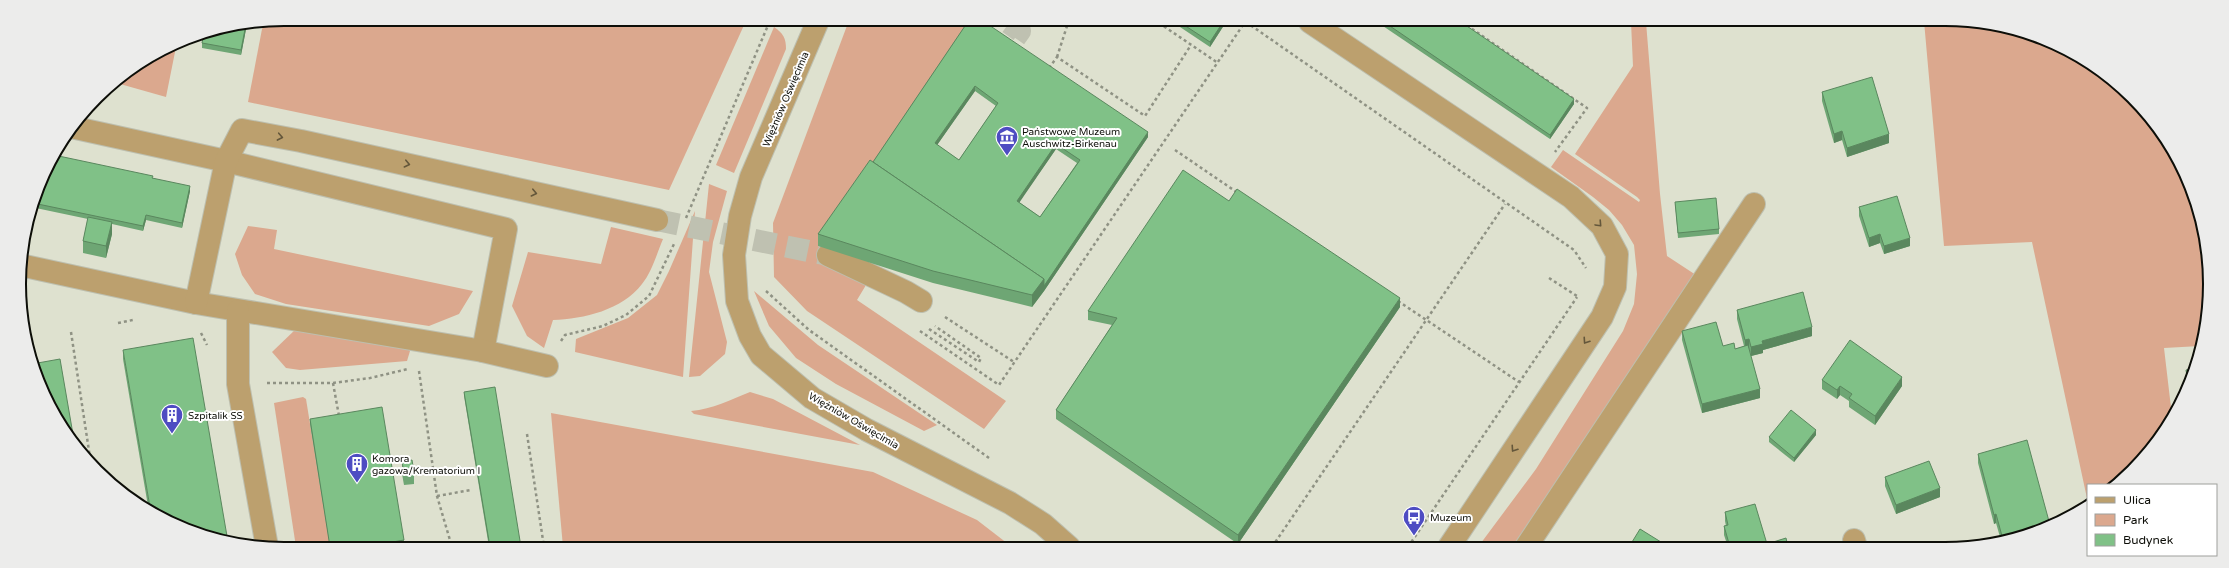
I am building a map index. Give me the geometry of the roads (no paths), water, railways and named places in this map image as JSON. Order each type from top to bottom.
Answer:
[{"type":"street","name":"Więźniów Oświęcimia","points":[[817,26],[750,177],[740,216],[734,254],[737,294],[750,336],[761,355],[812,398],[867,430],[1010,503],[1043,524],[1063,542]]},
{"type":"street","points":[[1316,26],[1571,197],[1602,226],[1617,254],[1615,287],[1602,317],[1452,542]]},
{"type":"street","points":[[78,129],[226,161],[506,229],[483,351]]},
{"type":"street","points":[[196,303],[226,161],[242,130],[301,141],[656,220]]},
{"type":"street","points":[[1529,542],[1754,204]]},
{"type":"street","points":[[828,255],[906,292],[921,302]]},
{"type":"street","points":[[27,267],[238,311],[296,319],[414,341],[483,351],[547,366]]},
{"type":"street","points":[[238,311],[238,384],[266,541]]},
{"type":"tunnel","points":[[1010,45],[1020,31],[1013,26]]},
{"type":"tunnel","points":[[657,220],[828,255]]},
{"type":"place","name":"Państwowe Muzeum Auschwitz-Birkenau","points":[[1007,156]]},
{"type":"place","name":"Szpitalik SS","points":[[172,434]]},
{"type":"place","name":"Komora gazowa/Krematorium I","points":[[357,484]]},
{"type":"place","name":"Muzeum","points":[[1414,536]]}]
